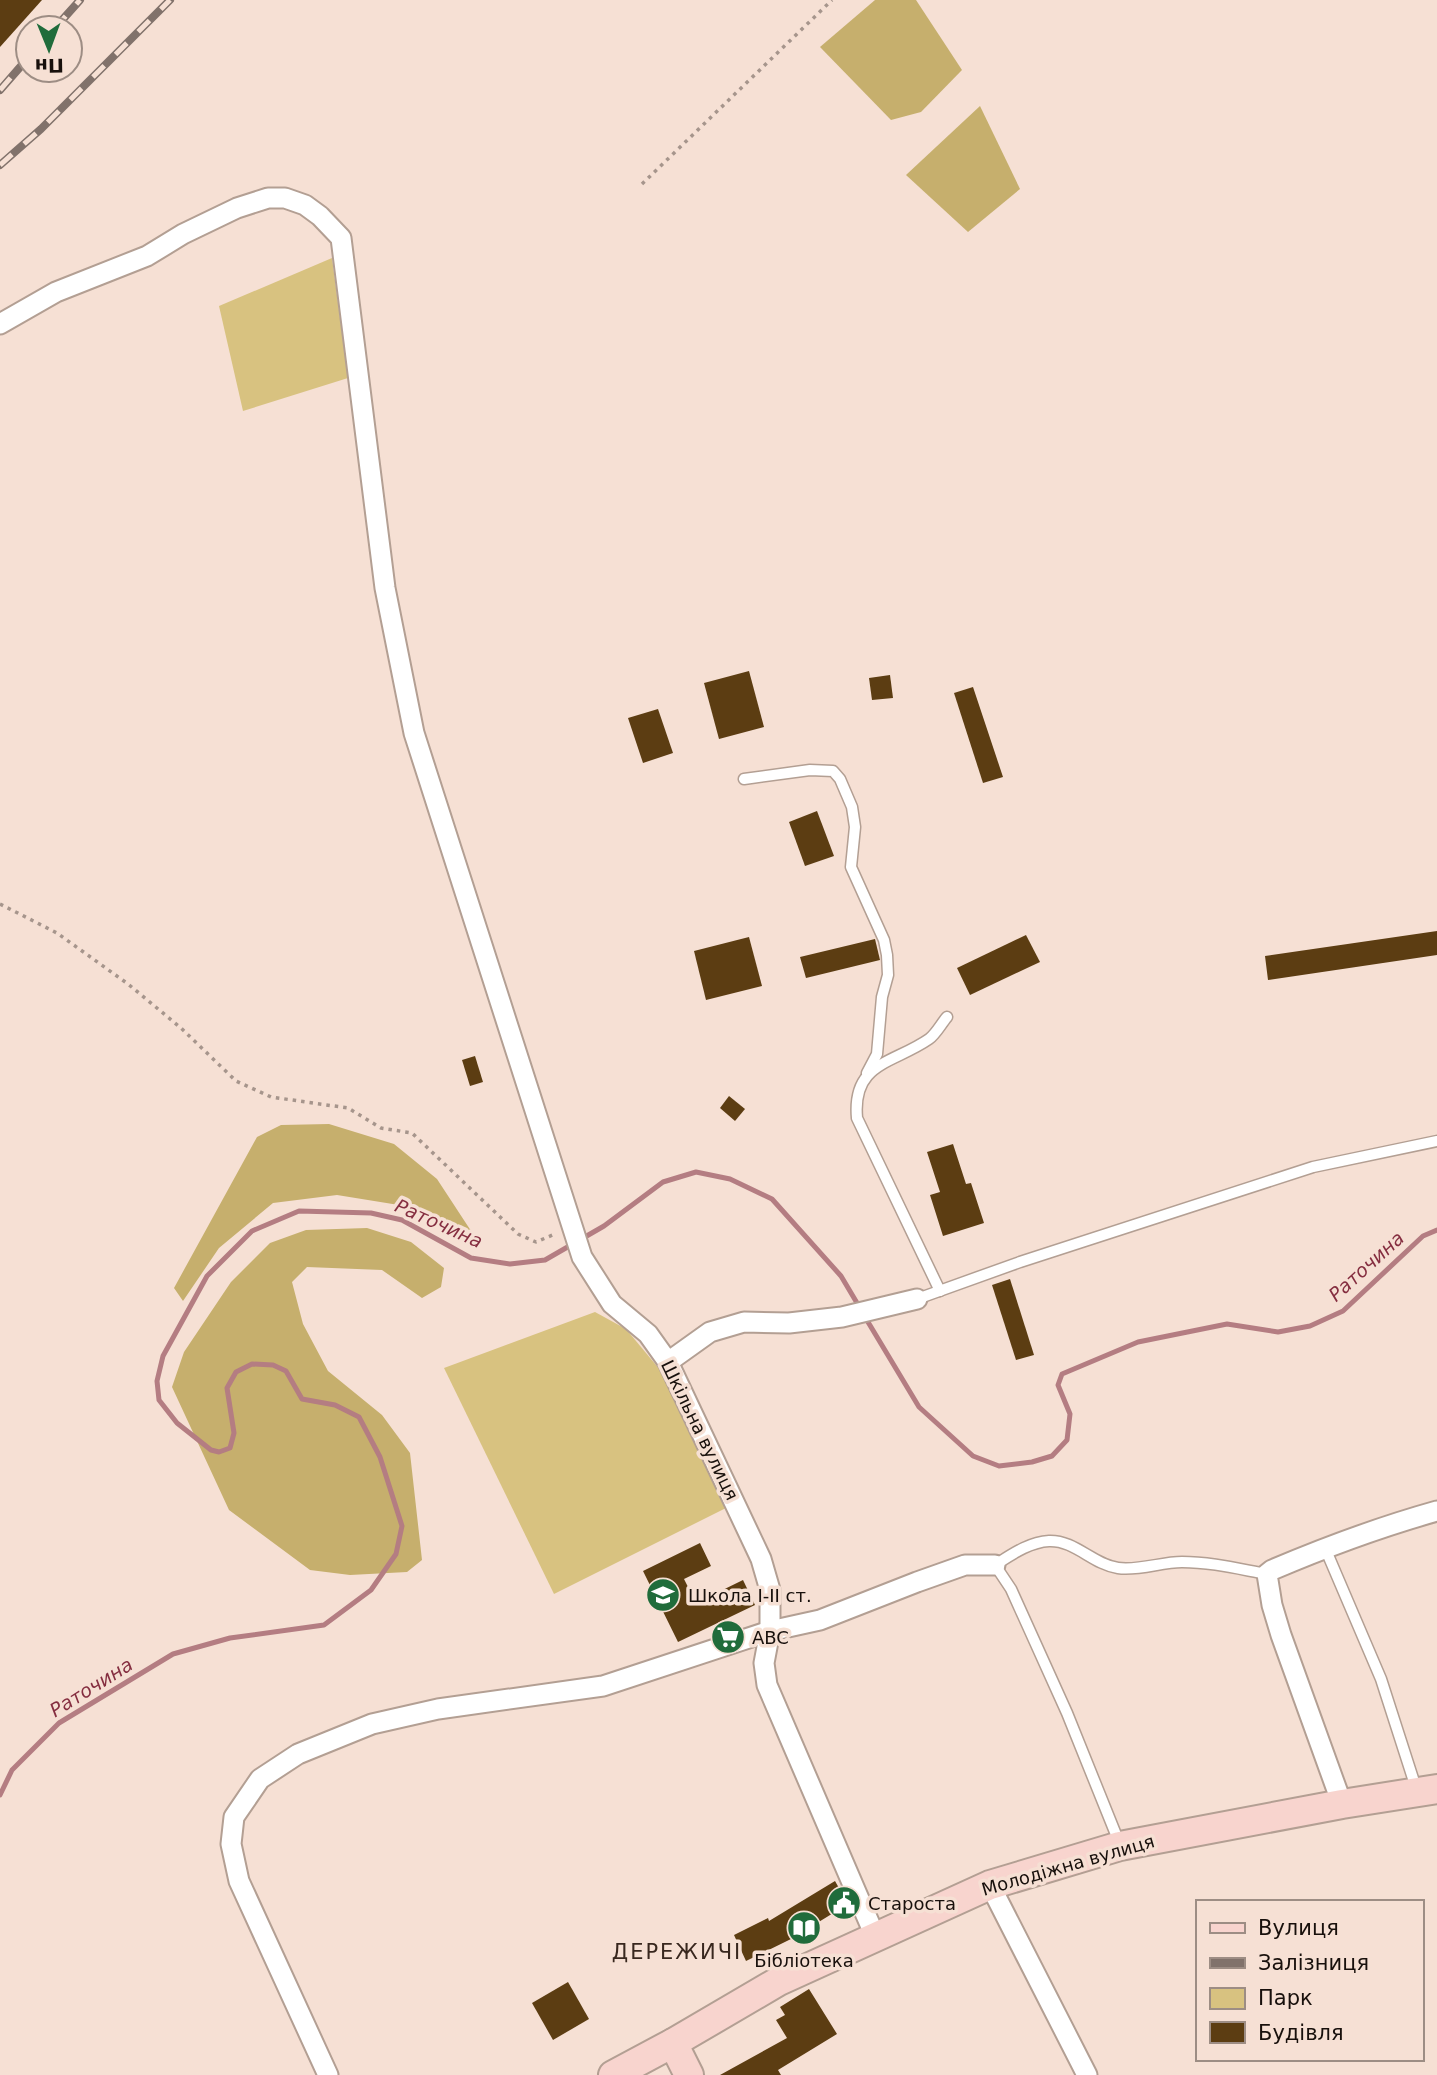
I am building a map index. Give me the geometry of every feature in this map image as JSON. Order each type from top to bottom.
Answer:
[{"type":"street","name":"Шкільна вулиця","points":[[0,324],[56,292],[147,256],[183,234],[237,208],[268,198],[285,198],[305,205],[341,238],[385,588],[414,733],[441,821],[582,1257],[612,1304],[648,1334],[668,1362],[761,1559],[770,1590],[770,1631],[764,1663],[767,1685],[876,1936]]},
{"type":"street","points":[[668,1362],[710,1332],[744,1322],[789,1323],[842,1317],[917,1299]]},
{"type":"street","points":[[1342,1804],[1281,1635],[1267,1574],[1384,1526],[1437,1511]]},
{"type":"street","points":[[328,2075],[239,1881],[231,1844],[234,1817],[260,1779],[298,1754],[372,1724],[438,1709],[603,1686],[770,1631],[820,1620],[965,1565],[995,1565]]},
{"type":"street","name":"Молодіжна вулиця","points":[[613,2075],[779,1981],[990,1885],[1120,1846],[1427,1790]]},
{"type":"street","points":[[990,1885],[1087,2075]]},
{"type":"street","points":[[673,2043],[689,2075]]},
{"type":"lane","points":[[744,779],[810,769],[833,771],[840,779],[852,807],[855,827],[851,867],[884,940],[887,955],[877,1054],[858,1089],[857,1118],[940,1291]]},
{"type":"lane","points":[[867,1073],[931,1038],[947,1017]]},
{"type":"lane","points":[[917,1299],[1020,1262],[1313,1167],[1437,1141]]},
{"type":"lane","points":[[1120,1846],[1067,1713],[1011,1589],[995,1565],[1020,1549],[1045,1541],[1061,1541],[1099,1562],[1117,1568],[1181,1562],[1226,1566],[1267,1574]]},
{"type":"lane","points":[[1325,1548],[1427,1790]]},
{"type":"path","points":[[642,184],[832,0]]},
{"type":"path","points":[[0,904],[57,933],[128,984],[181,1028],[236,1081],[271,1097],[348,1108],[382,1128],[412,1133],[518,1234],[536,1242],[559,1232],[570,1223]]},
{"type":"green space","points":[[332,258],[348,378],[243,411],[219,306]]},
{"type":"green space","points":[[595,1312],[626,1329],[666,1377],[728,1507],[554,1594],[444,1368]]},
{"type":"shaded area","points":[[875,0],[916,0],[962,70],[921,112],[891,120],[820,47]]},
{"type":"shaded area","points":[[980,106],[1020,189],[968,232],[906,175]]},
{"type":"shaded area","points":[[329,1124],[394,1144],[437,1179],[475,1237],[405,1206],[337,1195],[273,1203],[219,1248],[183,1301],[174,1288],[257,1137],[281,1125]]},
{"type":"shaded area","points":[[367,1228],[411,1242],[444,1268],[441,1287],[422,1298],[382,1270],[307,1267],[292,1282],[303,1324],[328,1371],[382,1415],[410,1453],[422,1560],[407,1572],[350,1575],[310,1570],[229,1510],[172,1387],[184,1352],[231,1282],[270,1243],[306,1230]]},
{"type":"building","points":[[0,0],[42,0],[29,14],[14,14],[14,31],[0,47]]},
{"type":"building","points":[[749,671],[764,727],[719,739],[704,683]]},
{"type":"building","points":[[890,675],[893,698],[872,700],[869,678]]},
{"type":"building","points":[[973,687],[1003,777],[983,783],[954,693]]},
{"type":"building","points":[[658,709],[673,753],[643,763],[628,718]]},
{"type":"building","points":[[817,811],[834,856],[805,866],[789,822]]},
{"type":"building","points":[[1437,931],[1437,955],[1268,980],[1265,956]]},
{"type":"building","points":[[1026,935],[1040,962],[970,995],[957,968]]},
{"type":"building","points":[[749,937],[762,986],[706,1000],[694,951]]},
{"type":"building","points":[[875,939],[880,960],[806,978],[800,957]]},
{"type":"building","points":[[475,1056],[483,1082],[470,1086],[462,1060]]},
{"type":"building","points":[[729,1096],[745,1109],[735,1121],[720,1108]]},
{"type":"building","points":[[953,1144],[966,1184],[971,1183],[984,1223],[943,1236],[930,1195],[940,1192],[927,1152]]},
{"type":"building","points":[[1010,1279],[1034,1355],[1016,1360],[992,1285]]},
{"type":"building","name":"Школа І-ІІ ст.","points":[[700,1543],[711,1566],[684,1579],[696,1603],[743,1580],[755,1605],[678,1642],[643,1571]]},
{"type":"building","points":[[835,1881],[848,1904],[791,1939],[746,1961],[734,1935],[768,1918],[769,1921]]},
{"type":"building","points":[[568,1982],[589,2019],[553,2040],[532,2003]]},
{"type":"building","points":[[809,1989],[837,2034],[778,2070],[781,2075],[720,2075],[787,2038],[776,2020],[785,2015],[780,2007]]},
{"type":"waterway","name":"Раточина","points":[[0,1795],[12,1770],[59,1723],[173,1654],[230,1638],[324,1625],[371,1590],[396,1554],[402,1526],[380,1457],[359,1417],[335,1405],[302,1399],[286,1371],[273,1365],[252,1364],[236,1372],[227,1388],[234,1433],[230,1448],[219,1452],[211,1450],[177,1423],[159,1400],[157,1381],[163,1356],[207,1276],[252,1231],[299,1211],[371,1213],[402,1220],[471,1258],[510,1264],[545,1260],[604,1226],[663,1182],[696,1172],[730,1179],[772,1199],[841,1276],[860,1308]]},
{"type":"waterway","name":"Раточина","points":[[865,1317],[919,1407],[973,1456],[999,1466],[1032,1462],[1052,1456],[1067,1440],[1070,1414],[1058,1385],[1062,1374],[1138,1342],[1227,1324],[1278,1332],[1310,1326],[1343,1311],[1423,1236],[1437,1230]]},
{"type":"railway","points":[[68,14],[80,0]]},
{"type":"railway","points":[[0,165],[41,129],[170,0]]},
{"type":"railway","points":[[0,90],[14,74]]},
{"type":"place","name":"Школа І-ІІ ст.","points":[[663,1595]]},
{"type":"place","name":"ABC","points":[[728,1637]]},
{"type":"place","name":"Староста","points":[[844,1903]]},
{"type":"place","name":"Бібліотека","points":[[804,1928]]},
{"type":"district","name":"ДЕРЕЖИЧІ","points":[[677,1952]]}]
